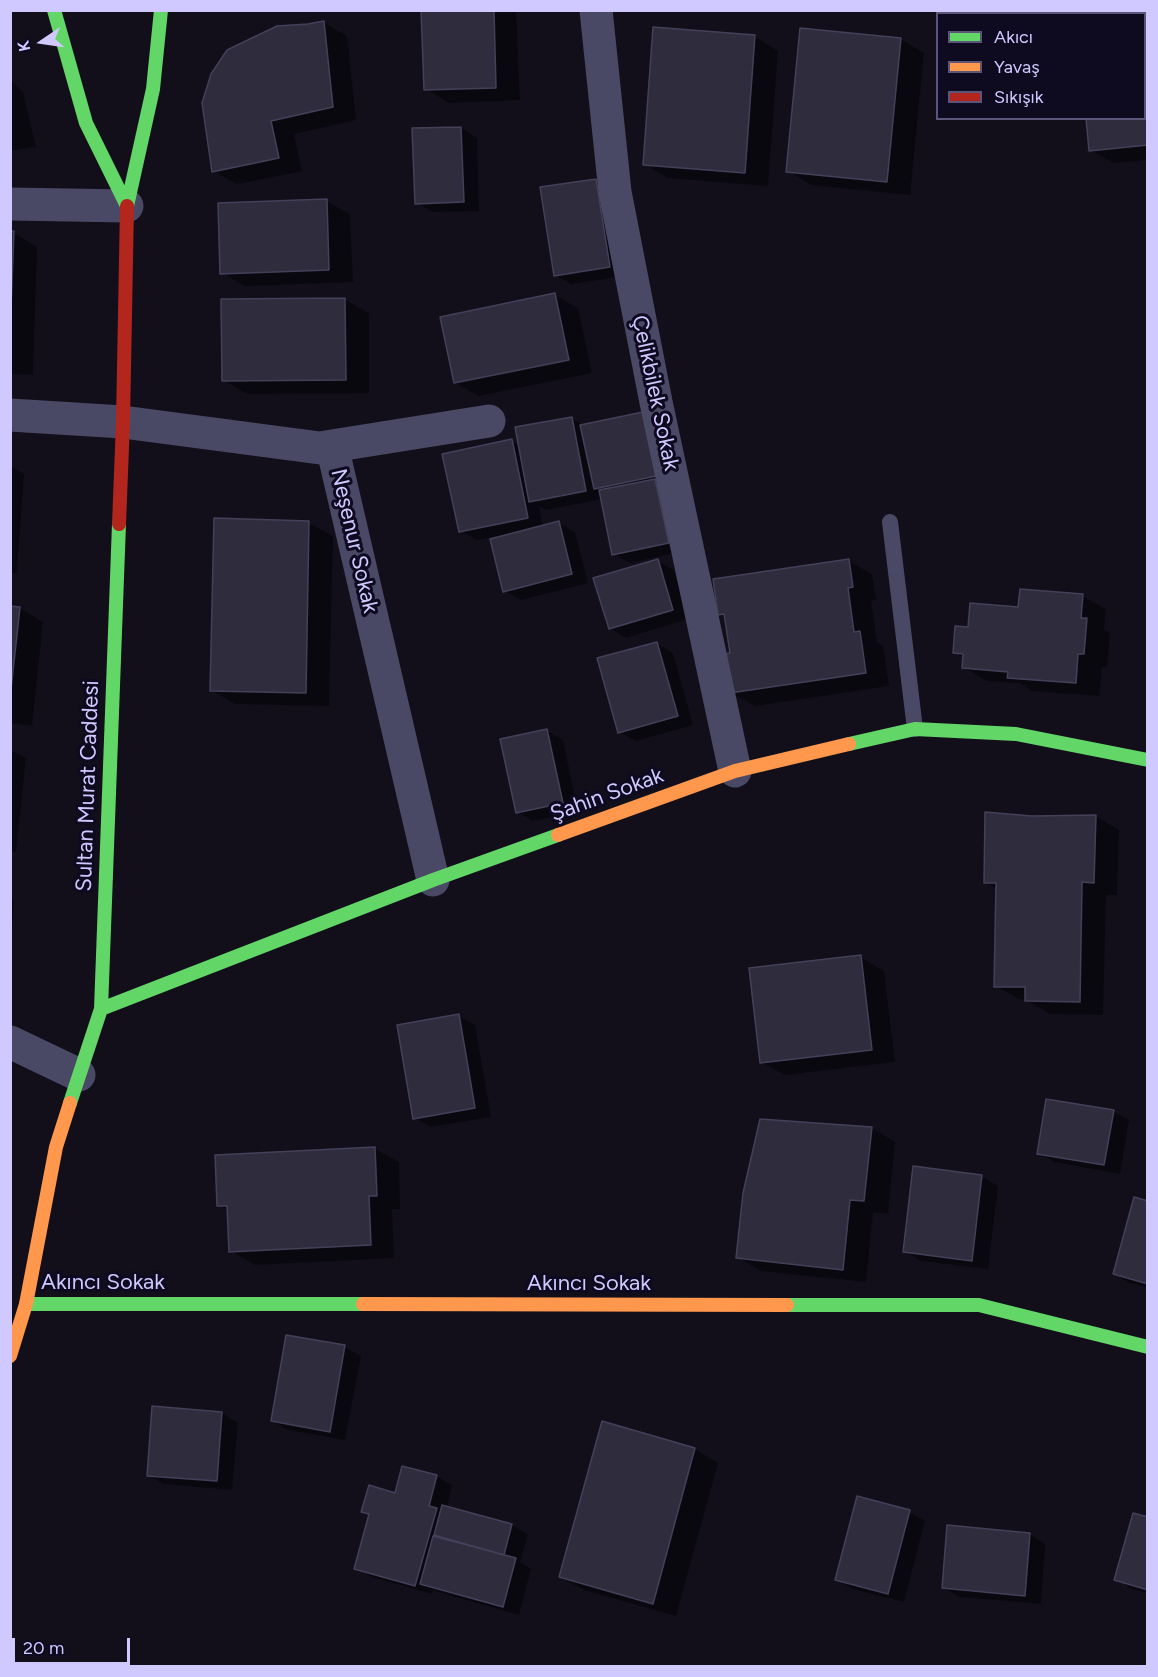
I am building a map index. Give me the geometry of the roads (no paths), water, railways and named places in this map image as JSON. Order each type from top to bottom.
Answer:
[{"type":"street","points":[[10,204],[127,206],[86,123],[54,10]]},
{"type":"street","name":"Sultan Murat Caddesi","points":[[10,1356],[26,1304],[56,1147],[101,1009],[123,422],[127,206],[153,89],[161,10]]},
{"type":"street","name":"Çelikbilek Sokak","points":[[596,10],[615,192],[656,402],[735,771]]},
{"type":"street","name":"Neşenur Sokak","points":[[10,415],[123,422],[320,448],[332,446],[433,880]]},
{"type":"street","points":[[332,446],[489,421]]},
{"type":"street","name":"Şahin Sokak","points":[[101,1009],[433,880],[735,771],[915,729],[1016,734],[1148,759]]},
{"type":"street","points":[[10,1042],[79,1075]]},
{"type":"street","name":"Akıncı Sokak","points":[[26,1304],[979,1305],[1148,1347]]},
{"type":"lane","points":[[890,522],[915,729]]}]
